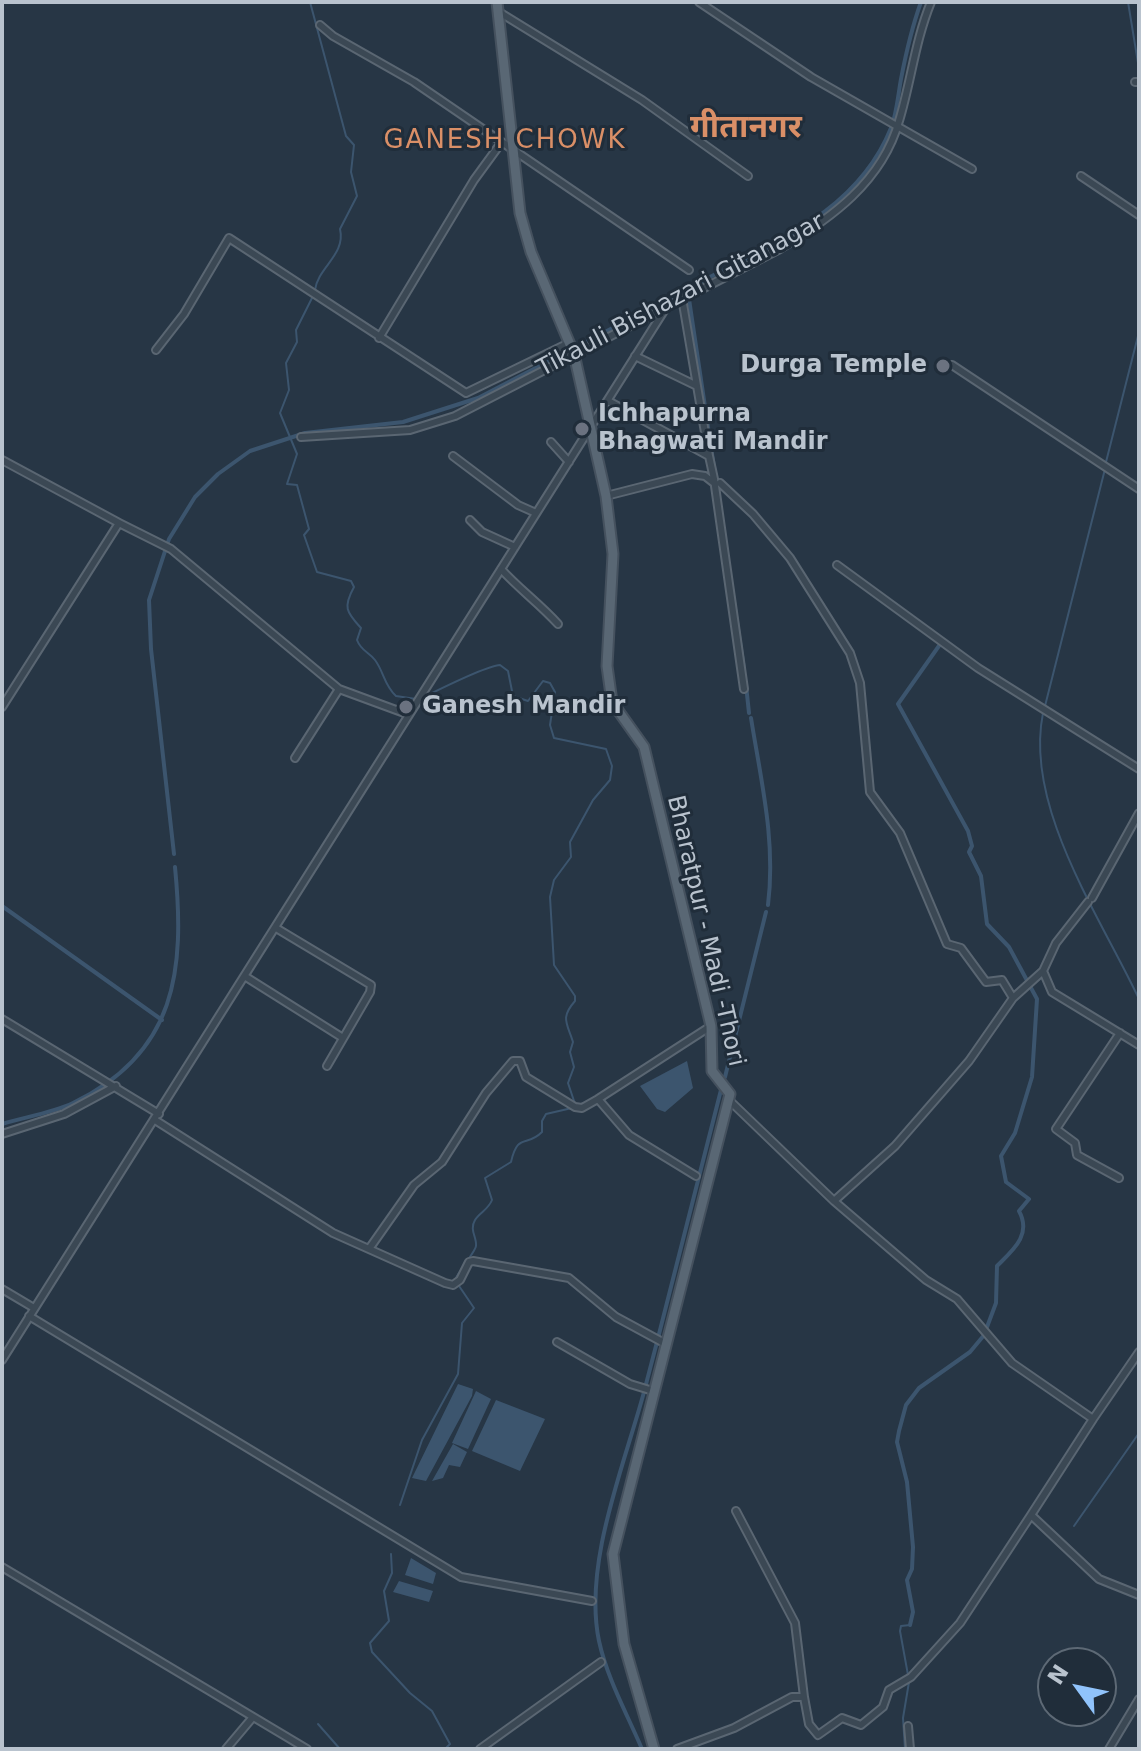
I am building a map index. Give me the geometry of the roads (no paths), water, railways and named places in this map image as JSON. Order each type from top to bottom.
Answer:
[{"type":"main road","name":"Bharatpur - Madi -Thori","points":[[498,7],[520,213],[531,252],[572,349],[606,496],[613,554],[607,666],[612,702],[644,747],[711,1026],[712,1071],[728,1090],[730,1101],[613,1554],[624,1644],[654,1749]]},
{"type":"street","points":[[699,2],[811,77],[890,119],[972,169]]},
{"type":"street","name":"Tikauli Bishazari Gitanagar","points":[[301,437],[356,435],[430,425],[572,349],[667,306],[780,249],[842,208],[883,158],[898,124],[921,25],[931,2]]},
{"type":"street","points":[[498,7],[642,100],[748,176]]},
{"type":"street","points":[[320,25],[333,36],[414,82],[689,270]]},
{"type":"street","points":[[379,338],[474,180],[501,143]]},
{"type":"street","points":[[1081,176],[1139,215]]},
{"type":"street","points":[[156,350],[184,314],[227,239],[466,393],[572,349]]},
{"type":"street","points":[[682,298],[709,456],[717,481],[744,689]]},
{"type":"street","points":[[2,1360],[4,1352],[246,977],[407,714],[667,306]]},
{"type":"street","points":[[635,356],[697,386]]},
{"type":"street","points":[[952,365],[1139,489]]},
{"type":"street","points":[[608,401],[709,456]]},
{"type":"street","points":[[551,442],[569,462]]},
{"type":"street","points":[[453,456],[518,505],[536,513]]},
{"type":"street","points":[[2,460],[165,546],[339,689],[407,714]]},
{"type":"street","points":[[606,496],[692,474],[705,476],[714,483],[717,481],[753,514],[790,558],[850,653],[860,683],[870,792],[900,833],[947,944],[961,948],[986,982],[1002,980],[1013,998]]},
{"type":"street","points":[[470,520],[482,532],[515,547]]},
{"type":"street","points":[[2,707],[119,523]]},
{"type":"street","points":[[837,565],[978,668],[1139,769]]},
{"type":"street","points":[[501,569],[558,624]]},
{"type":"street","points":[[295,758],[339,689]]},
{"type":"street","points":[[834,1201],[895,1146],[969,1061],[1013,998],[1043,971],[1056,943],[1090,900],[1139,813]]},
{"type":"street","points":[[276,928],[371,985],[370,992],[327,1066]]},
{"type":"street","points":[[1043,971],[1052,992],[1139,1045]]},
{"type":"street","points":[[246,977],[343,1038]]},
{"type":"street","points":[[2,1019],[112,1083],[157,1117],[333,1233],[453,1285],[460,1280],[469,1262],[473,1261],[569,1278],[616,1317],[666,1344]]},
{"type":"street","points":[[369,1249],[414,1185],[442,1162],[486,1093],[513,1061],[520,1061],[530,1080],[582,1108],[711,1026]]},
{"type":"street","points":[[1119,1178],[1077,1155],[1075,1143],[1056,1129],[1120,1033]]},
{"type":"street","points":[[2,1134],[64,1114],[112,1083]]},
{"type":"street","points":[[598,1099],[629,1135],[696,1176]]},
{"type":"street","points":[[730,1101],[834,1201],[926,1280],[957,1299],[1012,1363],[1093,1419]]},
{"type":"street","points":[[2,1289],[34,1308]]},
{"type":"street","points":[[29,1316],[461,1577],[592,1601]]},
{"type":"street","points":[[557,1342],[630,1384],[653,1391]]},
{"type":"street","points":[[736,1511],[795,1623],[809,1724],[818,1735],[842,1718],[861,1725],[880,1709],[889,1690],[911,1677],[960,1623],[1139,1352]]},
{"type":"street","points":[[1031,1515],[1099,1579],[1139,1595]]},
{"type":"street","points":[[2,1567],[307,1749]]},
{"type":"street","points":[[480,1749],[601,1662]]},
{"type":"street","points":[[677,1749],[734,1728],[792,1697],[804,1697]]},
{"type":"street","points":[[1109,1749],[1139,1699]]},
{"type":"street","points":[[226,1749],[253,1717]]},
{"type":"street","points":[[908,1726],[910,1749]]},
{"type":"water","points":[[687,1061],[693,1088],[665,1112],[657,1109],[640,1086]]},
{"type":"water","points":[[458,1384],[473,1389],[472,1396],[426,1481],[412,1478]]},
{"type":"water","points":[[476,1391],[491,1399],[468,1449],[452,1443]]},
{"type":"water","points":[[496,1400],[545,1419],[520,1471],[472,1451]]},
{"type":"water","points":[[453,1444],[467,1452],[460,1467],[449,1465],[443,1478],[432,1481]]},
{"type":"water","points":[[411,1558],[436,1573],[433,1584],[405,1575]]},
{"type":"water","points":[[399,1581],[433,1591],[429,1602],[393,1592]]},
{"type":"waterway","points":[[310,2],[346,136],[354,145],[351,172],[357,196],[340,229],[341,238],[336,254],[321,274],[315,290]]},
{"type":"waterway","points":[[710,277],[815,219],[859,180],[877,156],[891,128],[907,50],[921,2]]},
{"type":"waterway","points":[[1128,2],[1139,69]]},
{"type":"waterway","points":[[174,854],[151,649],[149,600],[169,539],[195,497],[218,474],[250,451],[305,433],[403,422],[478,398],[701,282]]},
{"type":"waterway","points":[[313,296],[296,330],[297,342],[286,363],[289,390],[280,413],[297,454],[287,484],[297,485],[309,529],[304,535],[317,572],[351,581],[354,587],[347,605],[352,618],[361,628],[357,640],[359,644],[375,660],[396,696],[416,699]]},
{"type":"waterway","points":[[689,299],[744,669]]},
{"type":"waterway","points":[[1106,462],[1139,332]]},
{"type":"waterway","points":[[1045,706],[1105,469]]},
{"type":"waterway","points":[[941,643],[898,704],[968,831],[972,846],[969,852],[981,876],[987,924],[1009,947],[1037,999],[1032,1077],[1015,1133],[1001,1156],[1006,1182],[1029,1199],[1019,1211],[1023,1227],[1019,1242],[997,1266],[996,1303],[987,1327]]},
{"type":"waterway","points":[[422,698],[500,665],[508,671],[513,696],[528,701],[543,681],[550,683],[555,692],[550,725],[554,738],[606,749],[612,766],[610,780],[593,800],[570,842],[571,857],[554,880],[550,897],[554,965],[575,996],[566,1016],[573,1042],[570,1052],[574,1067],[568,1083],[575,1104]]},
{"type":"waterway","points":[[746,685],[749,713]]},
{"type":"waterway","points":[[1043,713],[1040,749],[1044,786],[1055,823],[1086,897],[1139,999]]},
{"type":"waterway","points":[[751,718],[769,834],[768,905]]},
{"type":"waterway","points":[[2,1124],[73,1103],[108,1083],[134,1060],[154,1034],[167,1005],[175,974],[178,940],[175,867]]},
{"type":"waterway","points":[[2,906],[162,1020]]},
{"type":"waterway","points":[[725,1077],[766,912]]},
{"type":"waterway","points":[[658,1338],[722,1086]]},
{"type":"waterway","points":[[400,1505],[422,1440],[458,1374],[462,1323],[474,1308],[455,1280],[475,1248],[475,1220],[492,1200],[485,1178],[511,1162],[520,1144],[542,1132],[546,1114],[572,1108]]},
{"type":"waterway","points":[[910,1625],[913,1612],[907,1580],[912,1569],[913,1547],[907,1482],[897,1442],[899,1431],[906,1405],[919,1388],[970,1352],[985,1334]]},
{"type":"waterway","points":[[645,1388],[657,1342]]},
{"type":"waterway","points":[[642,1749],[607,1669],[599,1641],[596,1580],[608,1515],[644,1392]]},
{"type":"waterway","points":[[1074,1526],[1139,1433]]},
{"type":"waterway","points":[[391,1554],[392,1573],[384,1591],[389,1621],[370,1643],[372,1652],[410,1693],[432,1711],[450,1744],[445,1749]]},
{"type":"waterway","points":[[908,1675],[900,1631],[901,1626],[910,1625]]},
{"type":"waterway","points":[[905,1749],[903,1718],[909,1682]]},
{"type":"waterway","points":[[318,1724],[340,1749]]},
{"type":"place","name":"Durga Temple","points":[[943,366]]},
{"type":"place","name":"Ichhapurna Bhagwati Mandir","points":[[582,429]]},
{"type":"place","name":"Ganesh Mandir","points":[[406,707]]},
{"type":"district","name":"गीतानगर","points":[[746,129]]},
{"type":"district","name":"GANESH CHOWK","points":[[505,141]]}]
